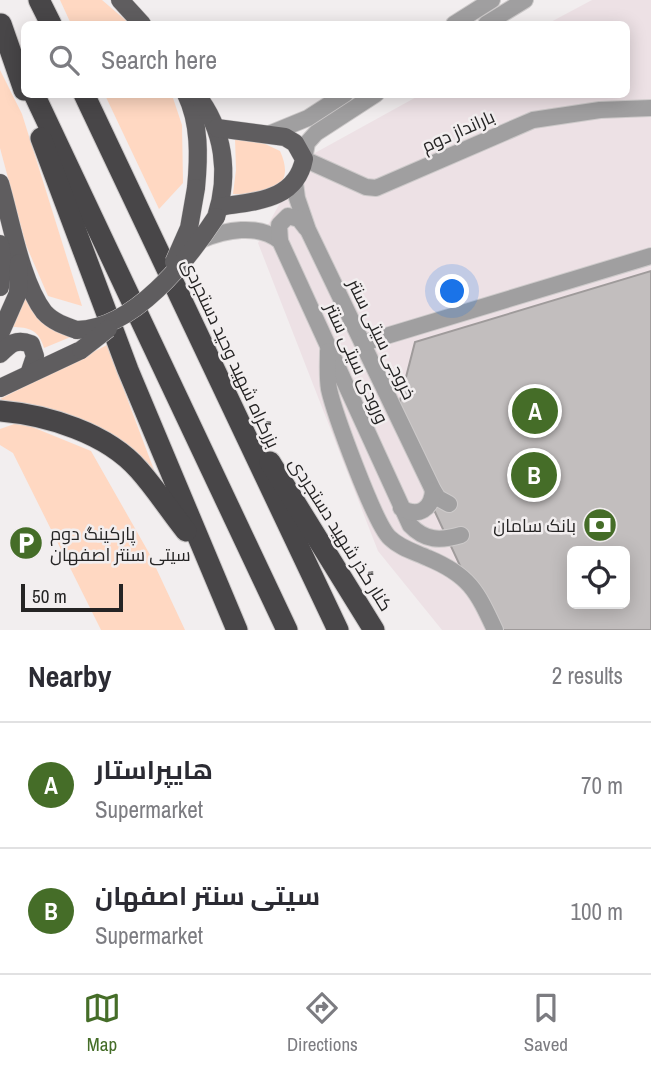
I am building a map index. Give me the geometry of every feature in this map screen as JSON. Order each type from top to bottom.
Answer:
[{"type":"highway","points":[[39,0],[50,21]]},
{"type":"highway","points":[[0,23],[21,68]]},
{"type":"highway","points":[[0,23],[21,81]]},
{"type":"highway","points":[[27,98],[99,297],[237,630]]},
{"type":"highway","points":[[36,98],[287,630]]},
{"type":"highway","name":"بزرگراه شهید وحید دستجردی","points":[[86,98],[338,630]]},
{"type":"highway","name":"کنار گذر شهید دستجردی","points":[[224,391],[374,630]]},
{"type":"highway","points":[[0,411],[29,415],[61,424],[114,450],[138,468],[205,554]]},
{"type":"main road","points":[[120,0],[139,21]]},
{"type":"main road","points":[[159,286],[182,246],[196,188],[199,158],[196,129],[187,98]]},
{"type":"main road","points":[[0,388],[81,350],[159,286],[201,240],[218,212],[223,164],[217,128],[198,98]]},
{"type":"main road","points":[[217,128],[269,134],[295,143],[304,159],[295,183],[283,193],[218,212]]},
{"type":"main road","points":[[0,183],[34,294],[45,313],[60,325],[77,331],[93,330],[122,318]]},
{"type":"main road","points":[[0,243],[3,264],[0,287]]},
{"type":"main road","points":[[0,334],[18,293],[20,253]]},
{"type":"main road","points":[[0,354],[11,343],[23,341],[30,344],[35,356],[29,374]]},
{"type":"street","points":[[459,21],[492,0]]},
{"type":"street","points":[[491,21],[525,0]]},
{"type":"street","points":[[269,134],[308,118],[339,98]]},
{"type":"street","points":[[304,159],[307,143],[316,133],[370,98]]},
{"type":"street","name":"بارانداز دوم","points":[[304,159],[366,187],[389,184],[472,144],[533,120],[600,110],[651,108]]},
{"type":"street","name":"خروجی سیتی سنتر","points":[[295,183],[308,230],[433,490],[438,498],[449,503]]},
{"type":"street","points":[[280,241],[279,225],[288,216],[299,219],[308,230]]},
{"type":"street","points":[[201,240],[219,233],[249,231],[264,232],[280,241]]},
{"type":"street","name":"ورودی سیتی سنتر","points":[[280,241],[401,508],[419,534],[439,539],[461,535]]},
{"type":"street","points":[[363,343],[651,256]]},
{"type":"street","points":[[328,345],[329,388],[384,533],[401,547],[453,569],[464,578],[474,588],[495,630]]},
{"type":"street","points":[[401,508],[416,513],[424,511],[430,506],[433,490]]},
{"type":"shaded area","points":[[60,0],[102,0],[126,21],[70,21]]},
{"type":"shaded area","points":[[592,0],[651,0],[651,630],[442,630],[378,551],[258,243],[304,159],[415,98],[630,98],[630,21],[553,21]]},
{"type":"shaded area","points":[[0,70],[22,114],[82,306],[48,296],[26,245],[0,148]]},
{"type":"shaded area","points":[[106,98],[173,98],[182,125],[183,183],[159,209]]},
{"type":"shaded area","points":[[235,138],[263,143],[280,151],[285,175],[275,188],[256,193],[233,194],[236,170]]},
{"type":"shaded area","points":[[23,293],[42,320],[73,336],[44,348],[36,333],[12,327]]},
{"type":"shaded area","points":[[107,345],[157,478],[116,436],[0,399]]},
{"type":"shaded area","points":[[20,422],[91,451],[149,553],[185,630],[101,630],[13,453],[0,445],[0,429]]},
{"type":"building","points":[[651,271],[651,630],[490,630],[394,424],[415,342]]},
{"type":"place","name":"هایپراستار","points":[[535,411]]},
{"type":"place","name":"سیتی سنتر اصفهان","points":[[534,475]]},
{"type":"place","name":"بانک سامان","points":[[600,525]]},
{"type":"place","name":"پارکینگ دوم سیتی سنتر اصفهان","points":[[26,543]]}]
